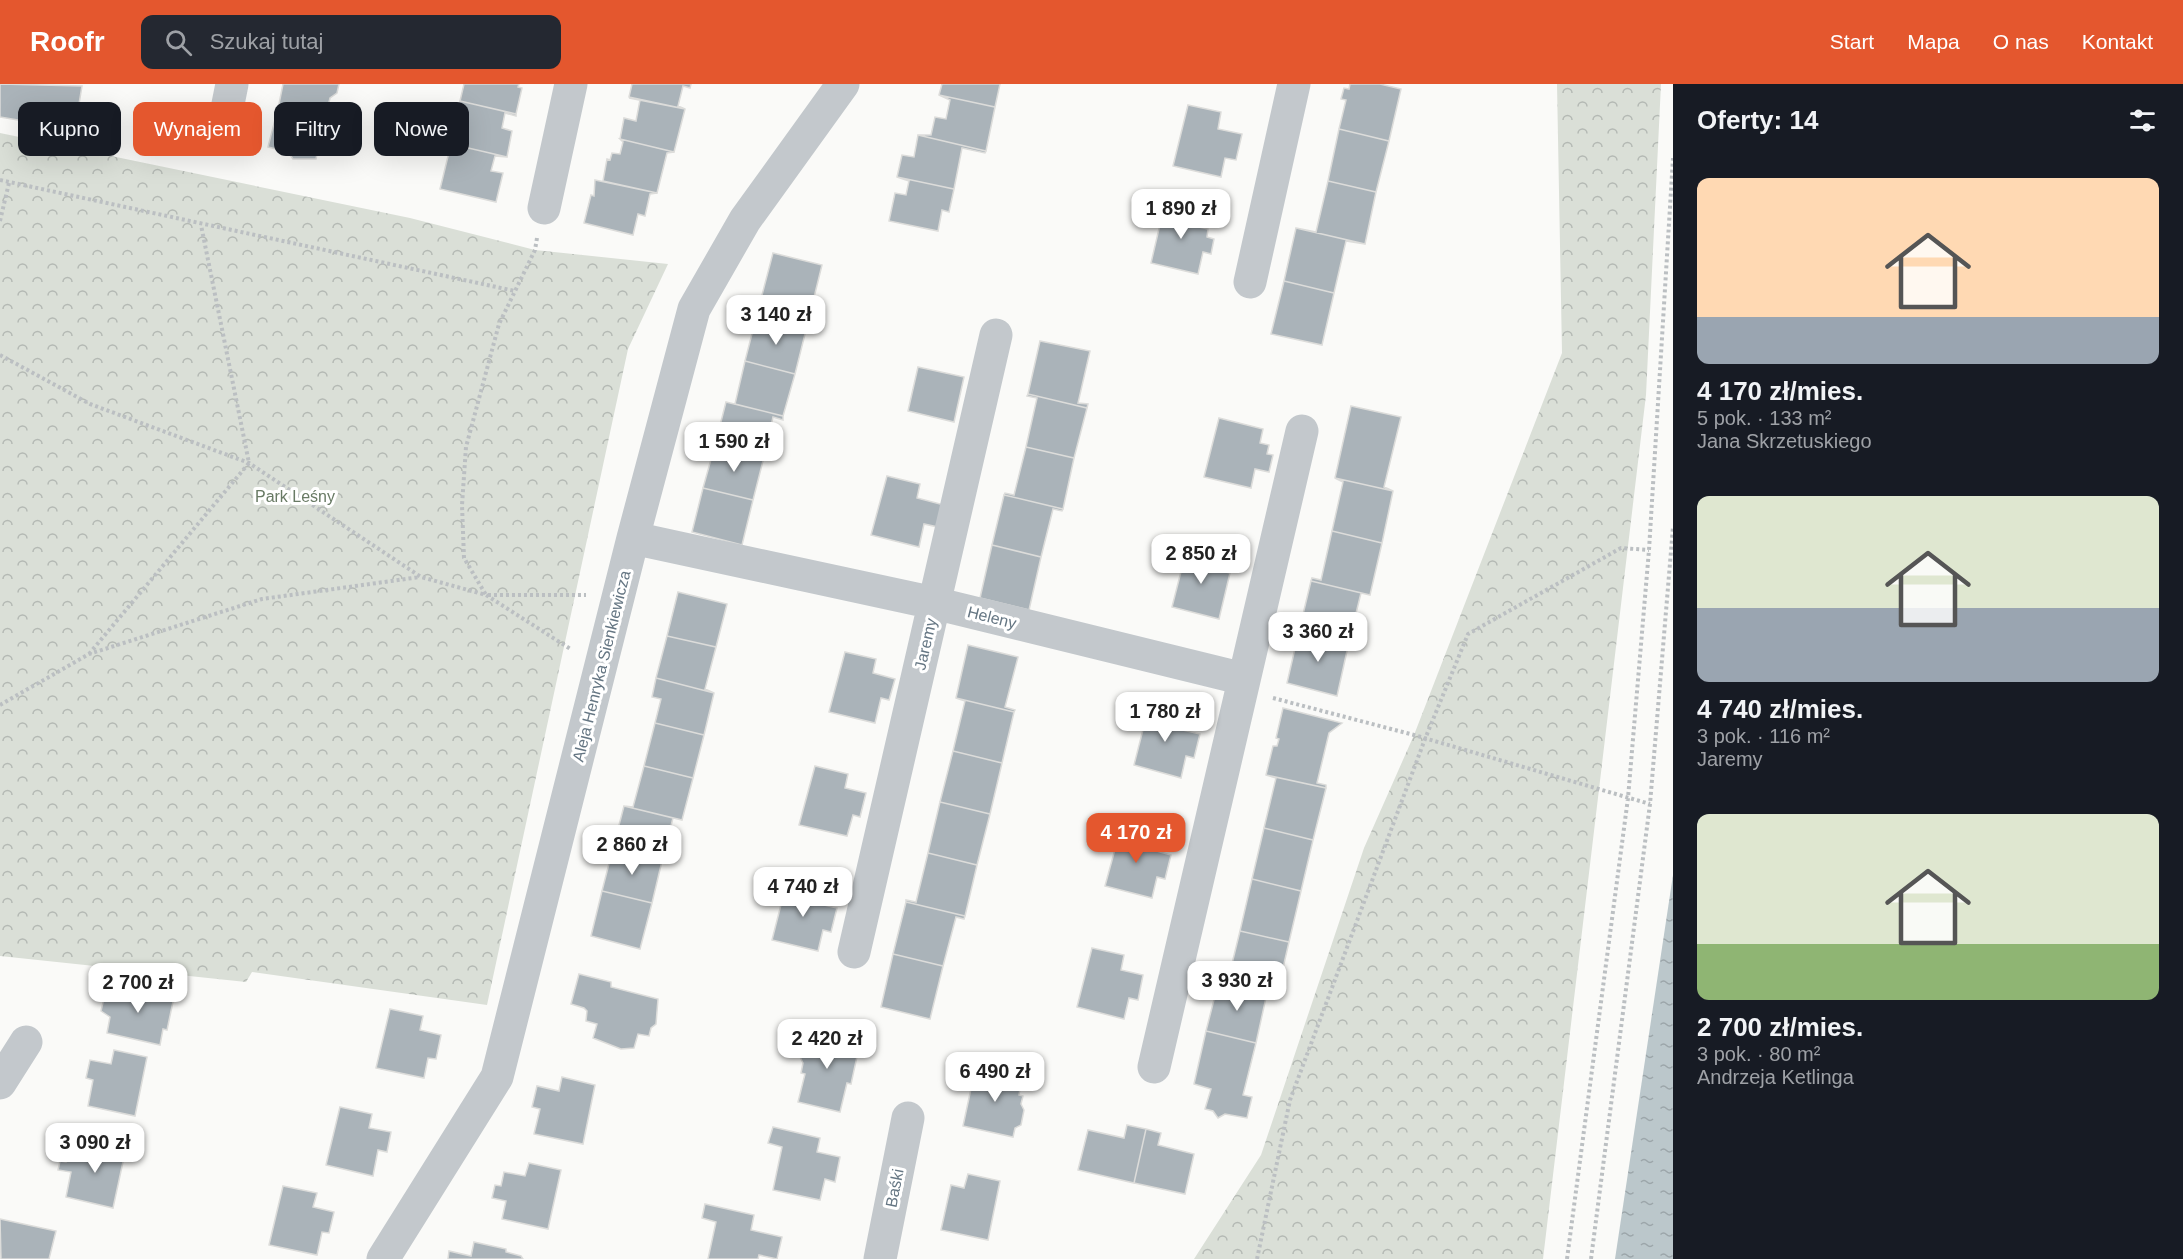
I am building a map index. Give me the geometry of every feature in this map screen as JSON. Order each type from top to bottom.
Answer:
[{"type":"street","points":[[228,102],[232,84]]},
{"type":"street","points":[[544,208],[571,84]]},
{"type":"street","name":"Aleja Henryka Sienkiewicza","points":[[383,1259],[497,1077],[633,538],[694,309],[745,220],[843,84]]},
{"type":"street","points":[[1250,282],[1294,84]]},
{"type":"street","name":"Jaremy","points":[[854,952],[996,335]]},
{"type":"street","points":[[1154,1066],[1302,431]]},
{"type":"street","name":"Heleny","points":[[633,538],[934,603],[1244,679]]},
{"type":"street","points":[[0,1083],[26,1042]]},
{"type":"street","name":"Baśki","points":[[880,1259],[908,1118]]},
{"type":"path","points":[[1567,1259],[1628,798],[1649,550],[1673,158]]},
{"type":"path","points":[[0,180],[515,291]]},
{"type":"path","points":[[0,220],[9,183]]},
{"type":"path","points":[[544,208],[535,250],[499,324],[466,447],[462,505],[464,558],[486,594],[600,669]]},
{"type":"path","points":[[201,225],[249,463]]},
{"type":"path","points":[[0,355],[90,404],[249,463],[421,577],[486,594],[619,594]]},
{"type":"path","points":[[89,654],[249,463]]},
{"type":"path","points":[[1591,1259],[1650,804],[1673,527]]},
{"type":"path","points":[[1257,1259],[1290,1100],[1425,739],[1468,634],[1621,548],[1649,550]]},
{"type":"path","points":[[0,705],[89,654],[262,599],[421,577]]},
{"type":"path","points":[[1244,679],[1257,694],[1425,739],[1650,804]]},
{"type":"green space","points":[[1557,84],[1661,84],[1646,395],[1543,1259],[1194,1259],[1261,1155],[1364,848],[1414,735],[1562,353]]},
{"type":"green space","name":"Park Leśny","points":[[0,133],[18,137],[18,156],[111,156],[410,218],[535,250],[668,264],[628,349],[487,1005],[252,972],[246,982],[0,956]]},
{"type":"water","points":[[1673,875],[1673,1259],[1615,1259]]},
{"type":"building","points":[[0,84],[82,86],[79,102],[18,102],[18,120],[0,117]]},
{"type":"building","points":[[283,84],[339,84],[337,93],[330,98],[329,102],[279,102]]},
{"type":"building","points":[[464,84],[519,84],[518,87],[522,88],[516,114],[460,101]]},
{"type":"building","points":[[632,84],[691,84],[690,88],[683,86],[678,106],[685,109],[629,97]]},
{"type":"building","points":[[942,84],[1000,84],[995,107],[939,95]]},
{"type":"building","points":[[1350,84],[1380,84],[1401,89],[1389,141],[1339,129],[1346,100],[1341,99],[1344,88],[1349,89]]},
{"type":"building","points":[[939,95],[995,107],[986,151],[918,135],[931,135],[935,117],[946,119],[950,100]]},
{"type":"building","points":[[640,100],[685,109],[674,152],[620,139],[624,118],[636,121]]},
{"type":"building","points":[[469,103],[516,114],[516,116],[505,113],[502,128],[512,131],[507,157],[469,148]]},
{"type":"building","points":[[1188,105],[1221,112],[1218,129],[1242,134],[1236,160],[1225,158],[1221,177],[1173,166]]},
{"type":"building","points":[[274,124],[274,148],[268,147]]},
{"type":"building","points":[[1339,129],[1389,141],[1376,192],[1328,181]]},
{"type":"building","points":[[918,135],[986,151],[985,153],[962,148],[954,189],[897,177],[902,155],[914,157]]},
{"type":"building","points":[[620,139],[674,152],[667,153],[657,193],[603,181],[607,159],[610,160],[612,153],[620,154],[623,142]]},
{"type":"building","points":[[469,148],[507,157],[495,156],[491,171],[503,173],[496,202],[440,189],[448,156],[469,156]]},
{"type":"building","points":[[291,156],[317,156],[316,159],[293,159]]},
{"type":"building","points":[[897,177],[954,189],[949,212],[942,210],[938,231],[889,221],[895,193],[906,195],[909,181]]},
{"type":"building","points":[[595,180],[657,193],[650,194],[645,216],[638,214],[633,235],[584,223],[591,195],[594,196]]},
{"type":"building","points":[[1328,181],[1376,192],[1365,244],[1296,228],[1316,232]]},
{"type":"building","points":[[1165,203],[1198,210],[1194,226],[1208,229],[1207,237],[1214,239],[1211,254],[1203,252],[1198,274],[1151,263]]},
{"type":"building","points":[[1296,228],[1365,244],[1346,241],[1334,293],[1284,281]]},
{"type":"building","points":[[773,253],[822,265],[806,330],[756,318]]},
{"type":"building","points":[[1284,281],[1334,293],[1322,345],[1271,334]]},
{"type":"building","points":[[756,318],[806,330],[795,374],[745,361]]},
{"type":"building","points":[[1040,341],[1090,351],[1078,403],[1088,404],[1087,408],[1028,394]]},
{"type":"building","points":[[745,361],[795,374],[783,416],[735,404]]},
{"type":"building","points":[[918,367],[964,377],[954,422],[908,411]]},
{"type":"building","points":[[1028,394],[1087,408],[1074,458],[1026,447],[1037,398],[1027,396]]},
{"type":"building","points":[[726,402],[783,416],[783,420],[773,417],[764,457],[715,445]]},
{"type":"building","points":[[1351,406],[1401,417],[1384,487],[1393,491],[1335,478]]},
{"type":"building","points":[[1219,418],[1263,429],[1260,443],[1269,445],[1267,454],[1273,455],[1269,472],[1255,469],[1251,488],[1204,477]]},
{"type":"building","points":[[715,445],[764,457],[753,500],[703,488]]},
{"type":"building","points":[[1026,447],[1074,458],[1063,509],[1004,495],[1005,493],[1014,495]]},
{"type":"building","points":[[887,476],[920,484],[917,498],[944,505],[938,527],[924,524],[919,547],[871,535]]},
{"type":"building","points":[[1335,478],[1393,491],[1382,543],[1332,531],[1343,482]]},
{"type":"building","points":[[703,488],[753,500],[742,545],[692,532]]},
{"type":"building","points":[[1004,495],[1063,509],[1062,511],[1053,509],[1041,557],[992,545]]},
{"type":"building","points":[[1332,531],[1382,543],[1370,595],[1311,581],[1312,578],[1321,580]]},
{"type":"building","points":[[992,545],[1041,557],[1029,610],[980,598]]},
{"type":"building","points":[[1187,548],[1220,556],[1217,570],[1230,573],[1219,619],[1172,607]]},
{"type":"building","points":[[1311,581],[1370,595],[1361,593],[1349,642],[1299,631]]},
{"type":"building","points":[[678,592],[727,604],[716,647],[667,636]]},
{"type":"building","points":[[1299,631],[1349,642],[1337,696],[1287,683]]},
{"type":"building","points":[[667,636],[716,647],[705,689],[714,693],[656,678]]},
{"type":"building","points":[[968,645],[1018,657],[1005,707],[1015,710],[1014,712],[956,698]]},
{"type":"building","points":[[845,652],[876,659],[873,673],[895,679],[889,700],[881,698],[875,723],[829,712]]},
{"type":"building","points":[[656,678],[714,693],[704,735],[655,723],[661,699],[652,697]]},
{"type":"building","points":[[956,698],[1014,712],[1002,763],[953,751],[965,701]]},
{"type":"building","points":[[1149,706],[1181,714],[1178,729],[1200,734],[1194,758],[1186,756],[1181,778],[1134,765]]},
{"type":"building","points":[[1283,708],[1342,723],[1329,733],[1317,783],[1326,785],[1326,788],[1266,775],[1273,746],[1277,746],[1279,739],[1276,738]]},
{"type":"building","points":[[655,723],[704,735],[693,778],[644,766]]},
{"type":"building","points":[[953,751],[1002,763],[990,814],[940,802]]},
{"type":"building","points":[[644,766],[693,778],[682,820],[624,806],[633,807]]},
{"type":"building","points":[[815,766],[848,774],[845,788],[866,793],[860,817],[853,815],[847,836],[799,825]]},
{"type":"building","points":[[1266,775],[1326,788],[1313,840],[1264,828],[1276,778]]},
{"type":"building","points":[[940,802],[990,814],[977,865],[928,853]]},
{"type":"building","points":[[624,806],[673,818],[662,861],[613,848]]},
{"type":"building","points":[[1121,827],[1152,835],[1149,849],[1171,855],[1165,879],[1157,877],[1152,898],[1105,886]]},
{"type":"building","points":[[1264,828],[1313,840],[1301,891],[1252,879]]},
{"type":"building","points":[[613,848],[662,861],[652,903],[602,891]]},
{"type":"building","points":[[928,853],[977,865],[965,916],[906,902],[906,900],[916,902]]},
{"type":"building","points":[[1252,879],[1301,891],[1289,942],[1240,931]]},
{"type":"building","points":[[787,881],[819,889],[815,903],[837,908],[831,932],[823,930],[818,951],[772,940]]},
{"type":"building","points":[[602,891],[652,903],[640,949],[591,936]]},
{"type":"building","points":[[906,902],[965,916],[964,919],[956,917],[943,966],[893,954]]},
{"type":"building","points":[[1240,931],[1289,942],[1277,994],[1219,980],[1219,978],[1228,980]]},
{"type":"building","points":[[1092,948],[1124,955],[1121,970],[1143,975],[1138,1000],[1129,998],[1124,1019],[1077,1007]]},
{"type":"building","points":[[893,954],[943,966],[930,1019],[881,1007]]},
{"type":"building","points":[[579,974],[611,982],[611,987],[658,999],[656,1024],[651,1028],[649,1036],[638,1034],[634,1048],[621,1049],[593,1038],[597,1024],[586,1021],[587,1011],[584,1008],[571,1004]]},
{"type":"building","points":[[1219,980],[1277,994],[1267,993],[1256,1043],[1206,1031]]},
{"type":"building","points":[[117,984],[174,997],[167,1030],[163,1029],[160,1045],[107,1033],[110,1017],[101,1011],[104,998],[115,995]]},
{"type":"building","points":[[390,1009],[423,1016],[420,1030],[441,1035],[436,1059],[428,1058],[424,1078],[376,1068]]},
{"type":"building","points":[[810,1031],[860,1043],[851,1084],[847,1083],[840,1112],[798,1102],[805,1074],[801,1073],[803,1063],[800,1057]]},
{"type":"building","points":[[1206,1031],[1256,1043],[1243,1095],[1252,1097],[1247,1118],[1225,1114],[1218,1118],[1213,1111],[1205,1109],[1211,1089],[1194,1084]]},
{"type":"building","points":[[114,1050],[147,1057],[135,1116],[88,1106],[93,1080],[86,1078],[90,1060],[111,1064]]},
{"type":"building","points":[[980,1068],[1022,1077],[1019,1095],[1023,1096],[1021,1104],[1024,1110],[1021,1125],[1015,1128],[1013,1137],[963,1126],[972,1084],[976,1085]]},
{"type":"building","points":[[562,1077],[595,1085],[583,1144],[534,1134],[540,1109],[532,1107],[537,1086],[559,1091]]},
{"type":"building","points":[[340,1107],[372,1114],[369,1128],[391,1132],[387,1152],[378,1150],[373,1176],[326,1165]]},
{"type":"building","points":[[1127,1125],[1146,1129],[1134,1183],[1078,1170],[1088,1130],[1124,1138]]},
{"type":"building","points":[[773,1127],[820,1138],[817,1152],[840,1157],[835,1182],[825,1179],[820,1200],[773,1190],[782,1147],[768,1143]]},
{"type":"building","points":[[1146,1129],[1161,1133],[1158,1145],[1194,1154],[1185,1194],[1134,1183]]},
{"type":"building","points":[[93,1141],[126,1148],[113,1208],[66,1197],[71,1172],[58,1170],[60,1161],[66,1162],[67,1152],[62,1151],[63,1149],[90,1155]]},
{"type":"building","points":[[529,1163],[561,1170],[548,1229],[502,1219],[506,1201],[492,1198],[495,1185],[501,1186],[504,1172],[525,1176]]},
{"type":"building","points":[[968,1174],[1000,1181],[988,1240],[941,1230],[951,1185],[964,1188]]},
{"type":"building","points":[[283,1186],[317,1193],[313,1207],[334,1212],[329,1233],[322,1232],[317,1255],[269,1245]]},
{"type":"building","points":[[705,1204],[754,1215],[751,1230],[782,1237],[777,1259],[759,1255],[758,1259],[708,1259],[716,1222],[702,1218]]},
{"type":"building","points":[[0,1219],[56,1231],[49,1259],[1,1259]]},
{"type":"building","points":[[474,1242],[506,1249],[506,1252],[521,1256],[523,1259],[448,1259],[449,1251],[471,1256]]}]
